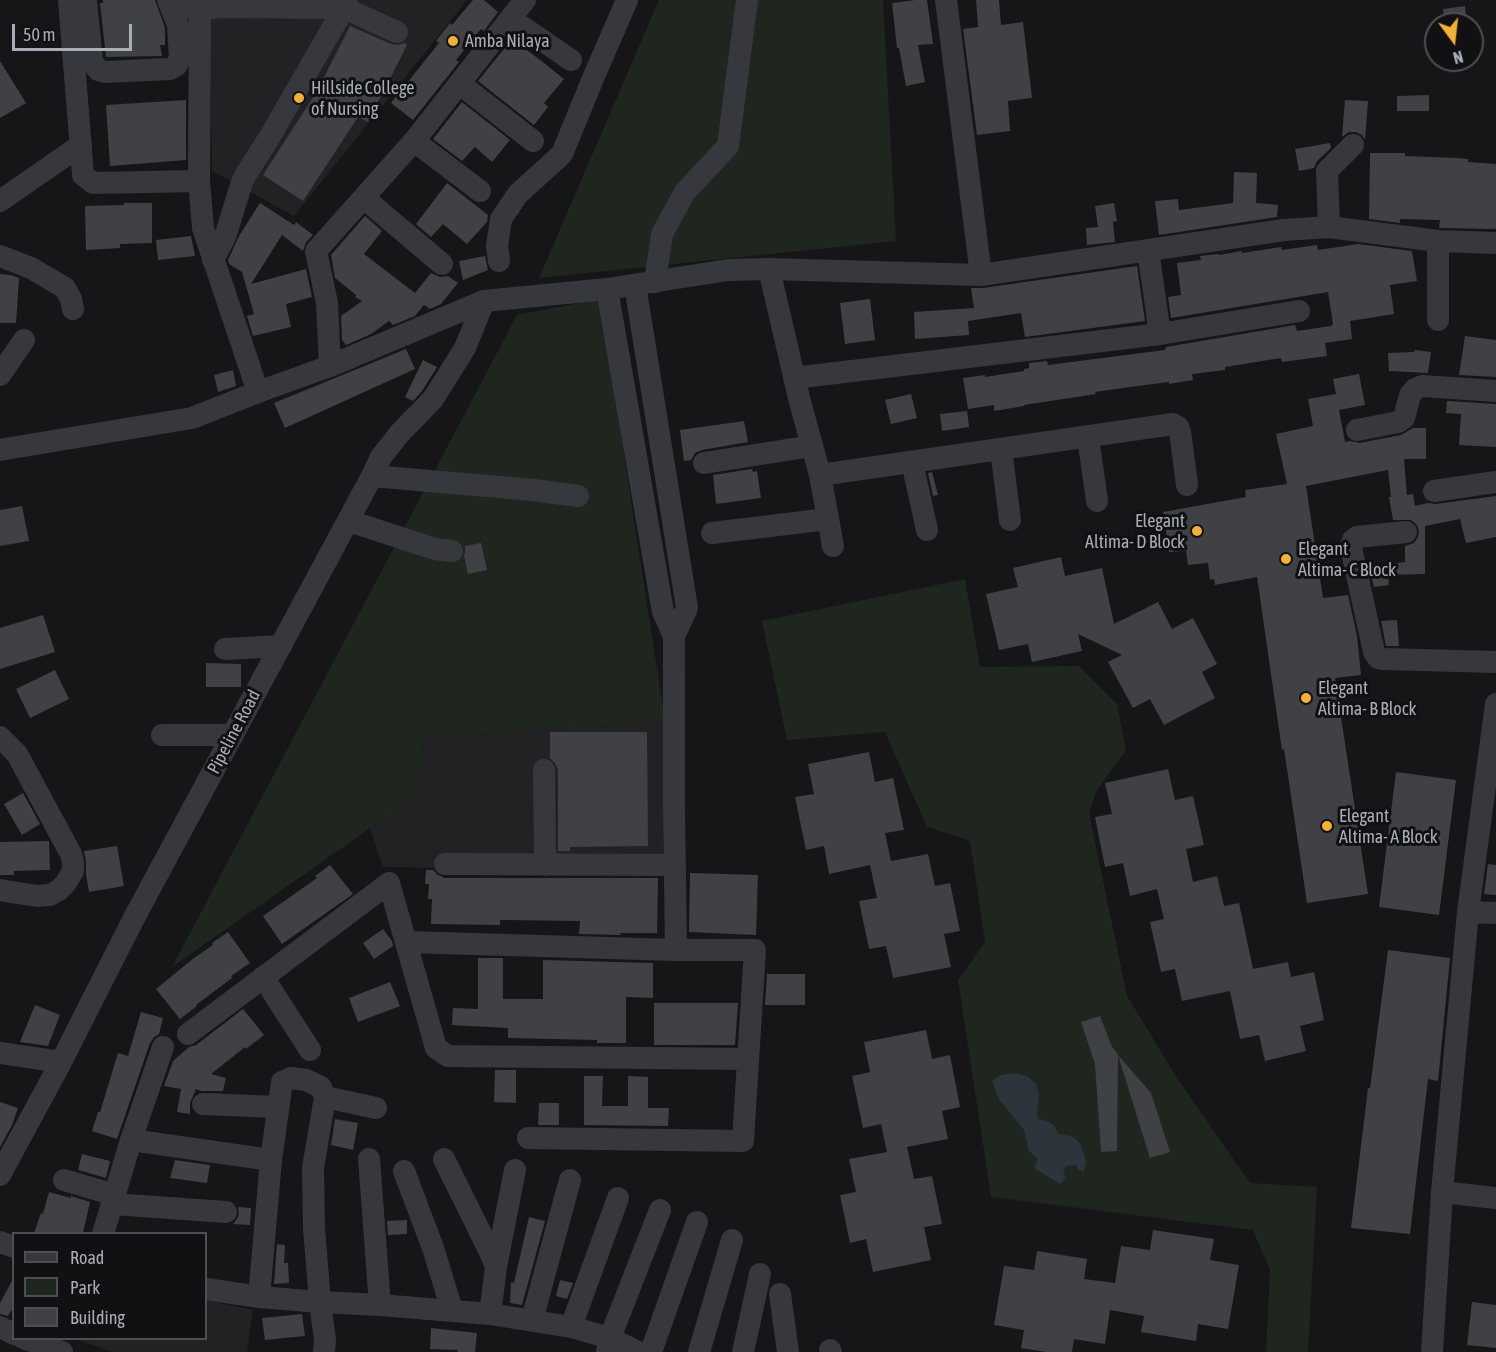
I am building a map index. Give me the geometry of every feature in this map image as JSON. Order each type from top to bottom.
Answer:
[{"type":"street","points":[[69,0],[83,175],[93,183],[199,181]]},
{"type":"street","points":[[86,0],[92,61],[101,72],[170,69],[177,65],[180,57],[178,26],[168,0]]},
{"type":"street","points":[[330,366],[327,303],[316,251],[414,141],[525,0]]},
{"type":"street","points":[[499,261],[497,246],[501,219],[518,194],[562,154],[627,0]]},
{"type":"street","points":[[674,636],[687,608],[645,283],[662,234],[685,192],[728,146],[747,0]]},
{"type":"street","points":[[946,0],[981,275]]},
{"type":"street","points":[[178,26],[195,10],[219,7],[346,4],[397,32]]},
{"type":"street","points":[[213,261],[225,237],[246,174],[346,4]]},
{"type":"street","points":[[195,10],[199,181],[203,228],[258,392]]},
{"type":"street","points":[[511,19],[571,60]]},
{"type":"street","points":[[460,84],[533,141]]},
{"type":"street","points":[[414,141],[480,191]]},
{"type":"street","points":[[0,201],[81,145]]},
{"type":"street","points":[[1329,227],[1327,171],[1353,145]]},
{"type":"street","points":[[363,198],[442,264]]},
{"type":"street","points":[[0,450],[192,418],[330,366],[484,302],[607,289],[728,270],[769,269],[981,275],[1284,230],[1329,227],[1438,241],[1496,243]]},
{"type":"street","points":[[1438,241],[1438,320]]},
{"type":"street","points":[[1148,250],[1160,334]]},
{"type":"street","points":[[0,256],[31,268],[65,288],[73,309]]},
{"type":"street","points":[[769,269],[794,378],[820,476],[833,546]]},
{"type":"street","points":[[607,289],[663,612],[674,636],[676,950]]},
{"type":"street","name":"Pipeline Road","points":[[0,1175],[62,1062],[134,918],[381,457],[386,448],[433,399],[465,348],[484,302]]},
{"type":"street","points":[[794,378],[1160,334],[1299,311]]},
{"type":"street","points":[[0,375],[24,340]]},
{"type":"street","points":[[1357,430],[1398,422],[1404,418],[1410,395],[1422,386],[1496,391]]},
{"type":"street","points":[[820,476],[1173,424],[1180,431],[1187,485]]},
{"type":"street","points":[[1088,437],[1097,501]]},
{"type":"street","points":[[704,463],[812,446]]},
{"type":"street","points":[[1001,449],[1010,519]]},
{"type":"street","points":[[912,462],[927,530]]},
{"type":"street","points":[[372,476],[578,496]]},
{"type":"street","points":[[1434,491],[1496,482]]},
{"type":"street","points":[[712,533],[828,519]]},
{"type":"street","points":[[348,521],[435,549],[452,551]]},
{"type":"street","points":[[1406,531],[1357,537],[1351,546],[1374,652],[1378,658],[1496,662]]},
{"type":"street","points":[[225,649],[281,646]]},
{"type":"street","points":[[1432,1352],[1442,1192],[1468,912],[1492,760],[1496,704]]},
{"type":"street","points":[[162,735],[233,735]]},
{"type":"street","points":[[0,737],[71,854],[73,862],[73,871],[65,884],[50,895],[37,896],[0,890]]},
{"type":"street","points":[[544,770],[546,865]]},
{"type":"street","points":[[1475,862],[1496,854]]},
{"type":"street","points":[[445,864],[675,865]]},
{"type":"street","points":[[188,1034],[389,883],[436,1048],[448,1056],[748,1059]]},
{"type":"street","points":[[1468,912],[1496,914]]},
{"type":"street","points":[[407,942],[676,950],[755,950],[743,1141],[528,1138]]},
{"type":"street","points":[[263,977],[310,1050]]},
{"type":"street","points":[[103,1232],[131,1140],[163,1047]]},
{"type":"street","points":[[0,1053],[62,1062]]},
{"type":"street","points":[[259,1297],[271,1160],[282,1082],[291,1078],[306,1080],[321,1087],[326,1096],[313,1168],[314,1228],[325,1341],[324,1352]]},
{"type":"street","points":[[326,1096],[376,1108]]},
{"type":"street","points":[[204,1104],[278,1107]]},
{"type":"street","points":[[131,1140],[271,1160]]},
{"type":"street","points":[[369,1159],[380,1305]]},
{"type":"street","points":[[444,1159],[496,1268]]},
{"type":"street","points":[[490,1314],[496,1268],[515,1170]]},
{"type":"street","points":[[404,1171],[433,1248],[452,1310]]},
{"type":"street","points":[[64,1180],[114,1199],[226,1212]]},
{"type":"street","points":[[532,1320],[570,1180]]},
{"type":"street","points":[[1442,1192],[1496,1198]]},
{"type":"street","points":[[570,1327],[618,1198]]},
{"type":"street","points":[[608,1345],[660,1210]]},
{"type":"street","points":[[651,1352],[697,1222]]},
{"type":"street","points":[[699,1352],[732,1240]]},
{"type":"street","points":[[743,1352],[760,1274]]},
{"type":"street","points":[[207,1290],[320,1302],[452,1310],[532,1320],[570,1327],[608,1345],[639,1352]]},
{"type":"street","points":[[780,1294],[788,1352]]},
{"type":"street","points":[[22,1341],[62,1352]]},
{"type":"shaded area","name":"Hillside College of Nursing","points":[[202,0],[467,0],[294,216],[212,171],[209,25]]},
{"type":"shaded area","points":[[665,721],[663,871],[383,867],[370,828],[419,794],[423,739]]},
{"type":"shaded area","points":[[1015,1073],[1027,1076],[1036,1084],[1039,1095],[1038,1119],[1054,1125],[1058,1134],[1070,1136],[1081,1145],[1086,1160],[1084,1172],[1078,1170],[1074,1165],[1066,1166],[1063,1171],[1066,1178],[1060,1184],[1034,1168],[1038,1159],[1029,1151],[1024,1130],[999,1099],[992,1081],[1001,1075]]},
{"type":"shaded area","points":[[207,1300],[253,1310],[247,1352],[113,1352],[78,1340],[207,1340]]},
{"type":"green space","points":[[659,0],[883,0],[896,241],[539,278]]},
{"type":"green space","points":[[600,299],[665,721],[423,739],[419,794],[172,967],[517,315]]},
{"type":"green space","points":[[965,579],[980,667],[1079,666],[1117,704],[1126,750],[1097,790],[1089,813],[1127,996],[1179,1081],[1250,1183],[1317,1187],[1308,1352],[1266,1352],[1270,1270],[1253,1230],[991,1197],[958,980],[985,942],[970,841],[927,827],[885,732],[787,740],[762,621]]},
{"type":"building","points":[[103,0],[155,0],[165,28],[165,45],[160,45],[162,56],[106,57],[100,3],[103,3]]},
{"type":"building","points":[[473,0],[484,0],[498,12],[484,31],[481,29],[456,60],[459,62],[413,120],[391,103],[439,43],[436,41],[450,23],[452,25]]},
{"type":"building","points":[[927,0],[933,44],[918,45],[925,82],[906,86],[899,48],[897,48],[892,3]]},
{"type":"building","points":[[976,0],[999,0],[1001,25],[1023,22],[1032,98],[1008,101],[1010,131],[977,135],[963,29],[978,27]]},
{"type":"building","points":[[1465,6],[1466,12],[1443,12],[1443,9]]},
{"type":"building","points":[[350,26],[391,44],[404,43],[407,45],[368,122],[358,117],[303,201],[263,175],[317,91]]},
{"type":"building","points":[[512,39],[564,79],[544,103],[548,107],[534,125],[478,81]]},
{"type":"building","points":[[0,61],[26,103],[0,118]]},
{"type":"building","points":[[1429,95],[1429,111],[1397,111],[1397,96]]},
{"type":"building","points":[[186,100],[186,160],[110,166],[106,105]]},
{"type":"building","points":[[1345,100],[1368,101],[1365,140],[1356,132],[1349,132],[1342,137]]},
{"type":"building","points":[[462,102],[510,140],[492,162],[475,147],[462,161],[433,139]]},
{"type":"building","points":[[1330,143],[1331,148],[1317,161],[1314,168],[1299,171],[1295,149]]},
{"type":"building","points":[[1370,153],[1405,153],[1405,156],[1457,158],[1468,159],[1468,162],[1496,164],[1496,229],[1439,228],[1440,220],[1400,219],[1400,223],[1369,219]]},
{"type":"building","points":[[1234,172],[1257,173],[1256,203],[1278,205],[1277,217],[1159,235],[1155,201],[1178,199],[1179,210],[1233,203]]},
{"type":"building","points":[[447,183],[488,215],[487,222],[467,244],[443,224],[431,237],[416,224]]},
{"type":"building","points":[[124,203],[152,203],[152,243],[120,244],[120,248],[86,250],[85,206],[124,205]]},
{"type":"building","points":[[260,203],[294,225],[296,222],[313,235],[306,242],[303,251],[282,235],[251,284],[306,269],[312,297],[286,304],[291,327],[253,336],[247,316],[254,314],[242,272],[229,264],[228,260],[239,236]]},
{"type":"building","points":[[1114,203],[1117,221],[1113,222],[1115,242],[1087,245],[1086,228],[1098,227],[1095,206]]},
{"type":"building","points":[[365,216],[382,231],[364,254],[415,293],[431,273],[440,277],[448,276],[458,283],[441,304],[430,309],[424,305],[415,316],[393,325],[389,321],[371,334],[346,345],[342,340],[341,316],[362,301],[335,278],[331,255]]},
{"type":"building","points":[[191,236],[195,256],[158,260],[156,240]]},
{"type":"building","points":[[1358,244],[1412,251],[1417,281],[1390,285],[1394,314],[1350,321],[1352,339],[1325,343],[1327,356],[1282,362],[1281,358],[1225,367],[1225,370],[1192,374],[1193,380],[1095,392],[1096,394],[994,411],[994,405],[968,409],[963,378],[1024,371],[1029,368],[1029,363],[1047,361],[1048,365],[1165,350],[1166,347],[1295,325],[1297,331],[1331,326],[1333,324],[1328,292],[1171,318],[1168,297],[1181,295],[1177,263],[1201,260],[1200,256],[1242,251],[1242,253],[1281,247],[1282,250],[1317,245],[1318,250]]},
{"type":"building","points":[[485,256],[488,270],[463,280],[459,261]]},
{"type":"building","points":[[1137,266],[1145,321],[1025,337],[1021,313],[968,321],[969,335],[915,339],[914,312],[974,308],[971,288]]},
{"type":"building","points":[[0,274],[19,278],[16,323],[0,323]]},
{"type":"building","points":[[870,299],[875,340],[845,344],[840,303]]},
{"type":"building","points":[[1465,336],[1496,340],[1496,377],[1459,375]]},
{"type":"building","points":[[406,349],[415,369],[285,428],[274,403]]},
{"type":"building","points":[[1415,350],[1431,352],[1428,373],[1389,371],[1388,353],[1414,352]]},
{"type":"building","points":[[423,360],[437,367],[413,401],[405,397]]},
{"type":"building","points":[[233,370],[236,386],[218,392],[214,375]]},
{"type":"building","points":[[1359,374],[1365,405],[1339,410],[1345,442],[1360,443],[1401,435],[1413,428],[1426,428],[1426,459],[1404,459],[1407,495],[1413,494],[1415,506],[1496,496],[1496,537],[1466,543],[1460,519],[1425,526],[1425,574],[1388,575],[1389,585],[1374,587],[1369,567],[1405,562],[1405,546],[1414,543],[1419,531],[1417,525],[1411,520],[1393,520],[1388,470],[1306,486],[1323,598],[1348,595],[1357,636],[1361,675],[1335,678],[1368,894],[1307,903],[1257,577],[1215,585],[1214,579],[1210,580],[1208,563],[1188,565],[1186,551],[1169,552],[1163,512],[1246,497],[1245,490],[1287,484],[1276,434],[1313,426],[1308,399],[1336,394],[1333,379]]},
{"type":"building","points":[[911,394],[917,418],[891,424],[885,400]]},
{"type":"building","points":[[1447,401],[1496,404],[1496,447],[1459,445],[1461,414],[1446,413]]},
{"type":"building","points":[[967,411],[969,427],[942,431],[940,414]]},
{"type":"building","points":[[744,421],[748,442],[702,450],[695,453],[691,460],[684,461],[680,430]]},
{"type":"building","points":[[752,469],[753,472],[757,471],[761,498],[716,504],[713,475]]},
{"type":"building","points":[[932,472],[938,495],[933,496],[928,473]]},
{"type":"building","points":[[22,506],[29,541],[0,546],[0,510]]},
{"type":"building","points":[[481,543],[487,570],[468,574],[464,556],[465,546]]},
{"type":"building","points":[[1061,557],[1065,576],[1102,568],[1114,624],[1158,602],[1172,629],[1193,618],[1217,664],[1202,672],[1215,698],[1164,725],[1150,699],[1133,708],[1108,662],[1122,655],[1078,634],[1082,651],[1032,662],[1028,644],[999,650],[986,594],[1018,587],[1013,568]]},
{"type":"building","points":[[43,615],[55,652],[0,669],[0,628]]},
{"type":"building","points":[[1397,620],[1399,646],[1386,646],[1381,621]]},
{"type":"building","points":[[206,663],[241,664],[241,687],[206,687]]},
{"type":"building","points":[[55,670],[69,699],[30,718],[16,689]]},
{"type":"building","points":[[550,732],[647,732],[648,846],[570,847],[570,851],[558,851],[558,770],[550,758]]},
{"type":"building","points":[[869,752],[875,782],[893,778],[904,830],[885,833],[891,861],[928,854],[935,886],[950,883],[960,931],[944,934],[951,967],[893,978],[886,946],[869,949],[859,901],[877,898],[870,865],[829,874],[824,846],[806,850],[795,797],[814,794],[808,764]]},
{"type":"building","points":[[1168,769],[1175,800],[1193,796],[1204,845],[1186,849],[1193,882],[1217,876],[1224,906],[1239,903],[1253,969],[1288,962],[1291,977],[1314,972],[1324,1020],[1300,1026],[1306,1051],[1265,1061],[1259,1035],[1240,1039],[1230,991],[1182,1001],[1175,969],[1161,972],[1150,922],[1164,919],[1157,889],[1130,896],[1123,863],[1105,867],[1095,817],[1112,814],[1105,783]]},
{"type":"building","points":[[1396,772],[1456,780],[1439,915],[1379,907]]},
{"type":"building","points":[[23,793],[40,824],[22,835],[4,804]]},
{"type":"building","points":[[49,841],[50,870],[14,871],[14,875],[0,875],[0,842]]},
{"type":"building","points":[[117,846],[124,886],[89,892],[84,851]]},
{"type":"building","points":[[1488,864],[1496,865],[1496,895],[1484,894]]},
{"type":"building","points":[[330,865],[353,894],[282,944],[263,916],[317,878],[315,876]]},
{"type":"building","points":[[426,870],[433,870],[445,878],[658,878],[657,933],[579,934],[580,921],[500,920],[500,925],[431,924],[432,899],[428,899],[429,884],[425,884]]},
{"type":"building","points":[[690,873],[758,875],[756,935],[689,932]]},
{"type":"building","points":[[383,929],[393,946],[374,959],[363,943]]},
{"type":"building","points":[[228,932],[250,963],[180,1019],[156,989]]},
{"type":"building","points":[[1388,950],[1450,958],[1438,1081],[1428,1079],[1410,1234],[1351,1228]]},
{"type":"building","points":[[478,958],[503,958],[503,999],[543,999],[543,960],[653,963],[653,998],[626,997],[626,1043],[508,1038],[508,1028],[452,1025],[453,1008],[478,1009]]},
{"type":"building","points":[[767,974],[805,974],[805,1005],[765,1005]]},
{"type":"building","points":[[390,982],[400,1006],[358,1022],[349,998]]},
{"type":"building","points":[[654,1003],[738,1003],[735,1045],[654,1045]]},
{"type":"building","points":[[35,1005],[60,1015],[48,1046],[20,1042]]},
{"type":"building","points":[[243,1009],[264,1035],[211,1074],[226,1078],[223,1091],[196,1089],[190,1103],[190,1114],[177,1112],[181,1089],[164,1086],[173,1061]]},
{"type":"building","points":[[141,1012],[163,1018],[159,1034],[150,1043],[117,1139],[92,1131],[118,1053],[128,1056]]},
{"type":"building","points":[[1100,1016],[1112,1047],[1118,1054],[1117,1151],[1101,1152],[1095,1064],[1081,1022]]},
{"type":"building","points":[[926,1030],[932,1059],[950,1055],[960,1107],[942,1111],[948,1139],[907,1147],[914,1179],[932,1176],[942,1224],[924,1227],[931,1260],[873,1272],[866,1239],[850,1243],[840,1195],[856,1192],[849,1159],[887,1152],[881,1124],[863,1128],[852,1076],[870,1072],[864,1042]]},
{"type":"building","points":[[1118,1055],[1151,1093],[1170,1152],[1150,1158]]},
{"type":"building","points":[[495,1070],[516,1070],[516,1103],[494,1102]]},
{"type":"building","points":[[584,1076],[603,1076],[602,1106],[628,1106],[628,1076],[648,1077],[648,1108],[669,1108],[668,1126],[584,1125]]},
{"type":"building","points":[[0,1102],[18,1108],[0,1147]]},
{"type":"building","points":[[539,1103],[559,1103],[559,1125],[538,1125]]},
{"type":"building","points":[[335,1119],[358,1123],[353,1150],[331,1145]]},
{"type":"building","points":[[82,1154],[110,1161],[106,1178],[78,1170]]},
{"type":"building","points":[[175,1160],[210,1165],[207,1183],[170,1178]]},
{"type":"building","points":[[49,1192],[90,1202],[83,1232],[34,1232],[41,1213],[43,1214]]},
{"type":"building","points":[[238,1207],[251,1208],[250,1225],[233,1224],[239,1214]]},
{"type":"building","points":[[529,1217],[545,1221],[522,1305],[510,1303],[511,1282],[514,1283]]},
{"type":"building","points":[[407,1220],[407,1234],[388,1235],[387,1221]]},
{"type":"building","points":[[1153,1230],[1214,1239],[1210,1260],[1239,1265],[1228,1329],[1198,1324],[1196,1341],[1141,1332],[1144,1316],[1110,1310],[1105,1344],[1074,1339],[1072,1352],[1046,1352],[1021,1348],[1024,1330],[994,1325],[1004,1266],[1034,1270],[1037,1251],[1087,1259],[1084,1279],[1115,1283],[1121,1246],[1150,1250]]},
{"type":"building","points":[[277,1244],[285,1245],[284,1263],[288,1263],[289,1283],[274,1284]]},
{"type":"building","points":[[560,1280],[573,1283],[567,1299],[556,1296]]},
{"type":"building","points":[[12,1281],[12,1309],[8,1316],[0,1314],[0,1303]]},
{"type":"building","points":[[1472,1302],[1496,1305],[1496,1348],[1467,1345]]},
{"type":"building","points":[[302,1314],[305,1336],[265,1340],[262,1318]]},
{"type":"building","points":[[431,1328],[477,1333],[475,1352],[430,1349]]},
{"type":"place","name":"Amba Nilaya","points":[[453,41]]},
{"type":"place","name":"Hillside College of Nursing","points":[[299,98]]},
{"type":"place","name":"Elegant Altima- D Block","points":[[1197,531]]},
{"type":"place","name":"Elegant Altima- C Block","points":[[1286,559]]},
{"type":"place","name":"Elegant Altima- B Block","points":[[1306,698]]},
{"type":"place","name":"Elegant Altima- A Block","points":[[1327,826]]}]
